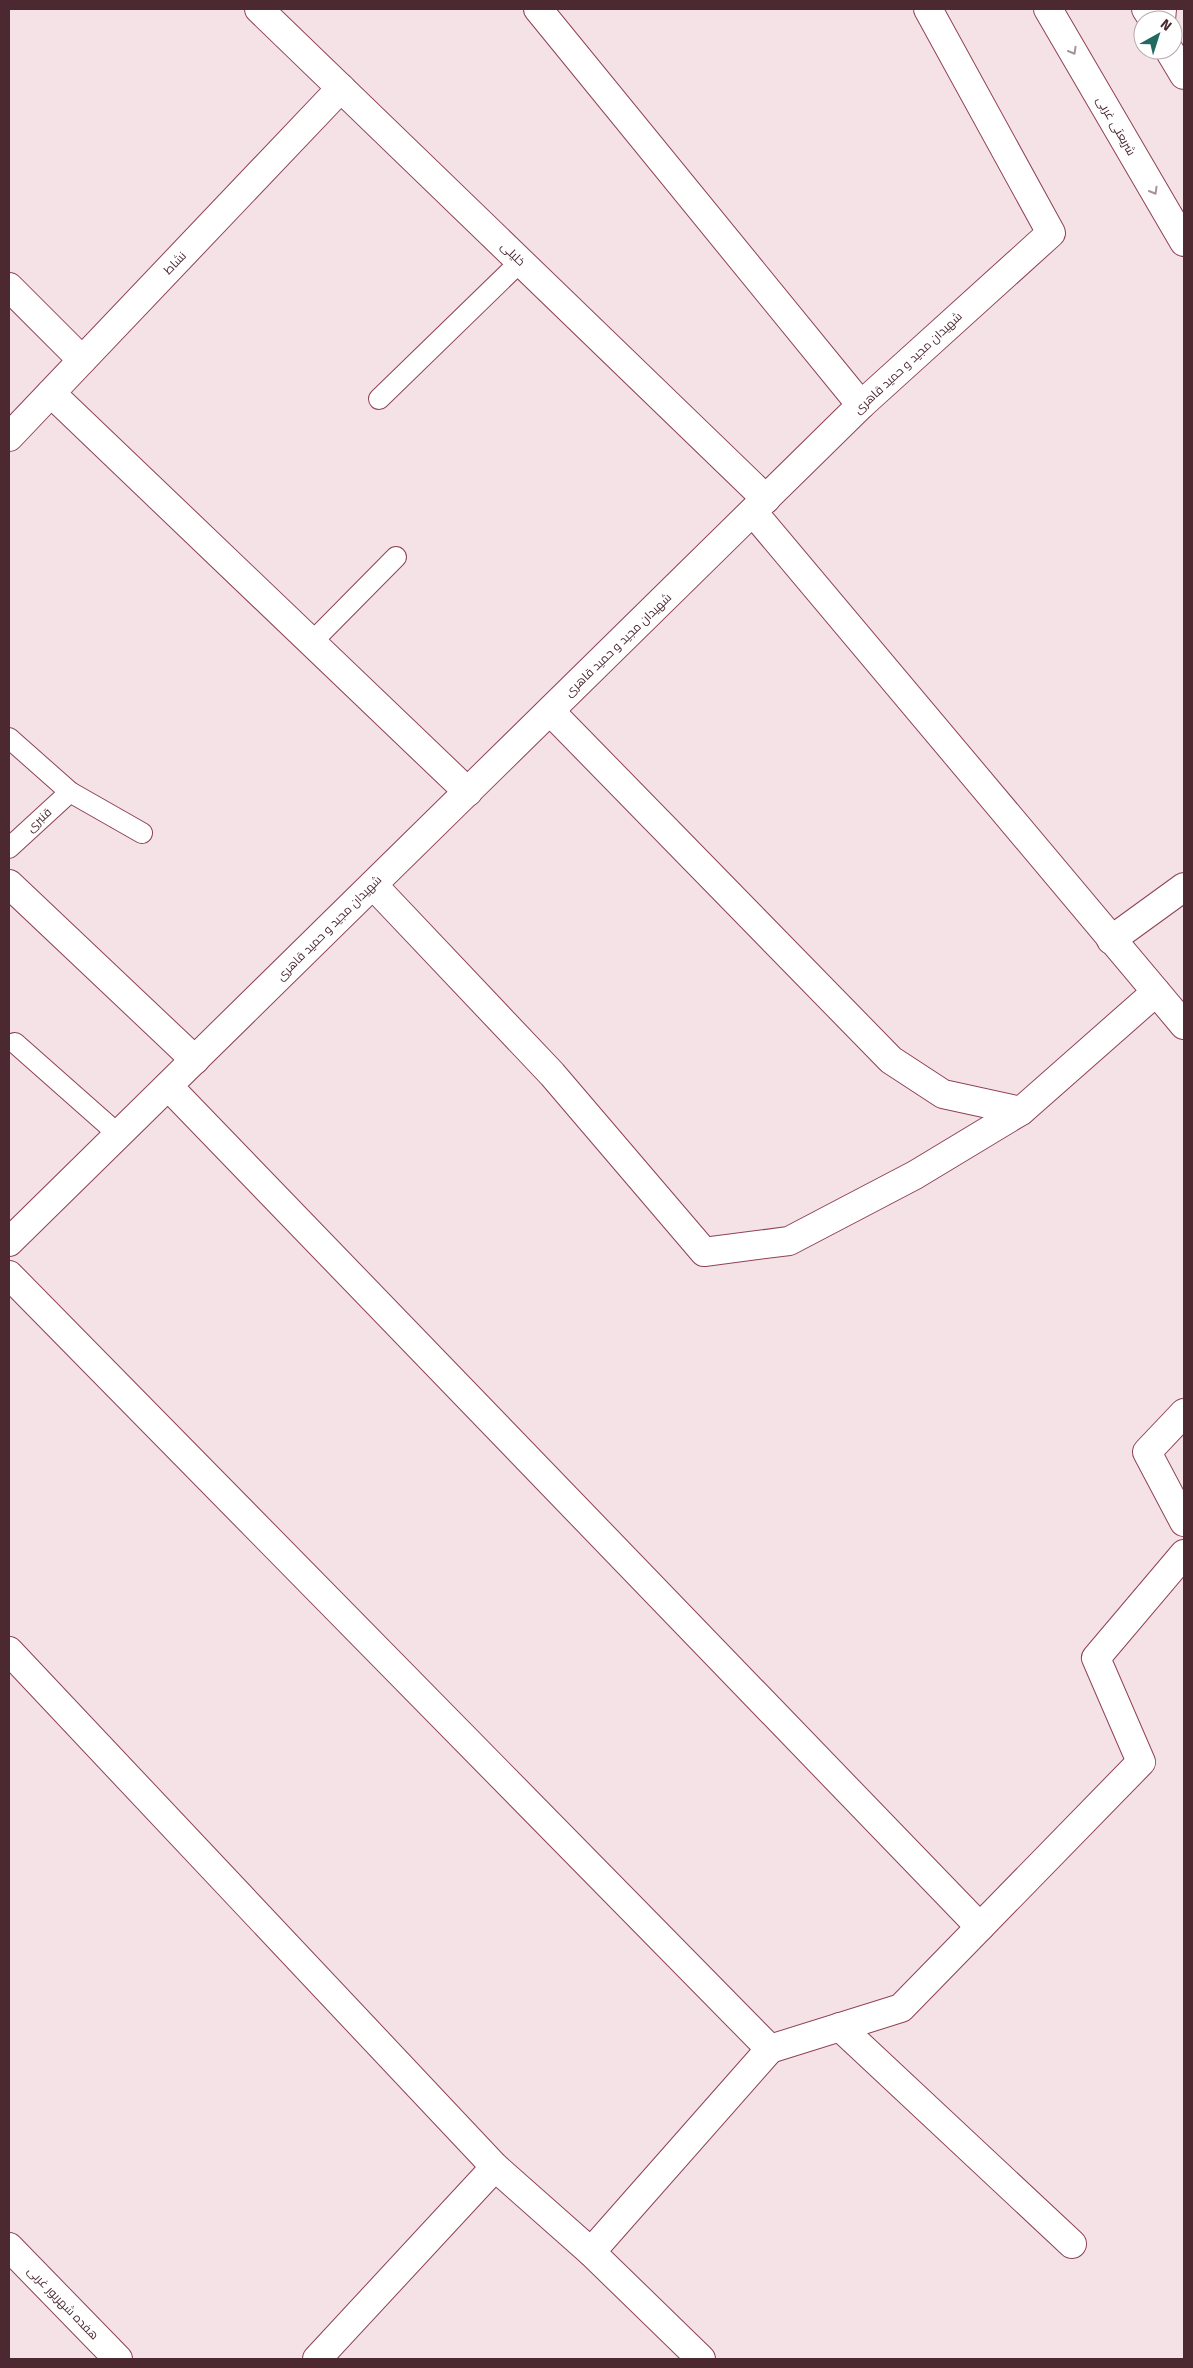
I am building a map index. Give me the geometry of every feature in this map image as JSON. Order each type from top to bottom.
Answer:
[{"type":"street","name":"خلیلی","points":[[259,9],[521,261],[760,506],[1111,940],[1184,1025]]},
{"type":"street","points":[[538,9],[862,405]]},
{"type":"street","name":"شهیدان مجید و حمید قاهری","points":[[9,1242],[862,405],[1051,233],[928,9]]},
{"type":"street","name":"شریعتی غربی","points":[[1048,9],[1184,242]]},
{"type":"street","points":[[1176,60],[1184,75]]},
{"type":"street","name":"نشاط","points":[[9,437],[341,88]]},
{"type":"street","points":[[9,287],[82,360]]},
{"type":"street","points":[[51,393],[468,792]]},
{"type":"street","points":[[550,711],[891,1060],[942,1094],[1021,1111]]},
{"type":"street","points":[[9,884],[195,1060]]},
{"type":"street","points":[[373,885],[552,1074],[704,1252],[789,1241],[915,1175],[1021,1111],[1156,992]]},
{"type":"street","points":[[1111,940],[1184,887]]},
{"type":"street","points":[[168,1086],[980,1927]]},
{"type":"street","points":[[9,1275],[770,2049]]},
{"type":"street","points":[[1184,1413],[1147,1452],[1184,1522]]},
{"type":"street","points":[[591,2252],[770,2049],[901,2008],[1141,1762],[1096,1658],[1184,1554]]},
{"type":"street","points":[[9,1651],[495,2167],[591,2252],[701,2359]]},
{"type":"street","points":[[840,2027],[1072,2244]]},
{"type":"street","points":[[317,2359],[495,2167]]},
{"type":"street","name":"هفده شهریور غربی","points":[[9,2247],[118,2359]]},
{"type":"lane","points":[[379,399],[521,261]]},
{"type":"lane","points":[[312,642],[396,557]]},
{"type":"lane","points":[[9,738],[70,792],[142,833]]},
{"type":"lane","name":"قنبری","points":[[9,848],[70,792]]},
{"type":"lane","points":[[15,1043],[119,1135]]}]
